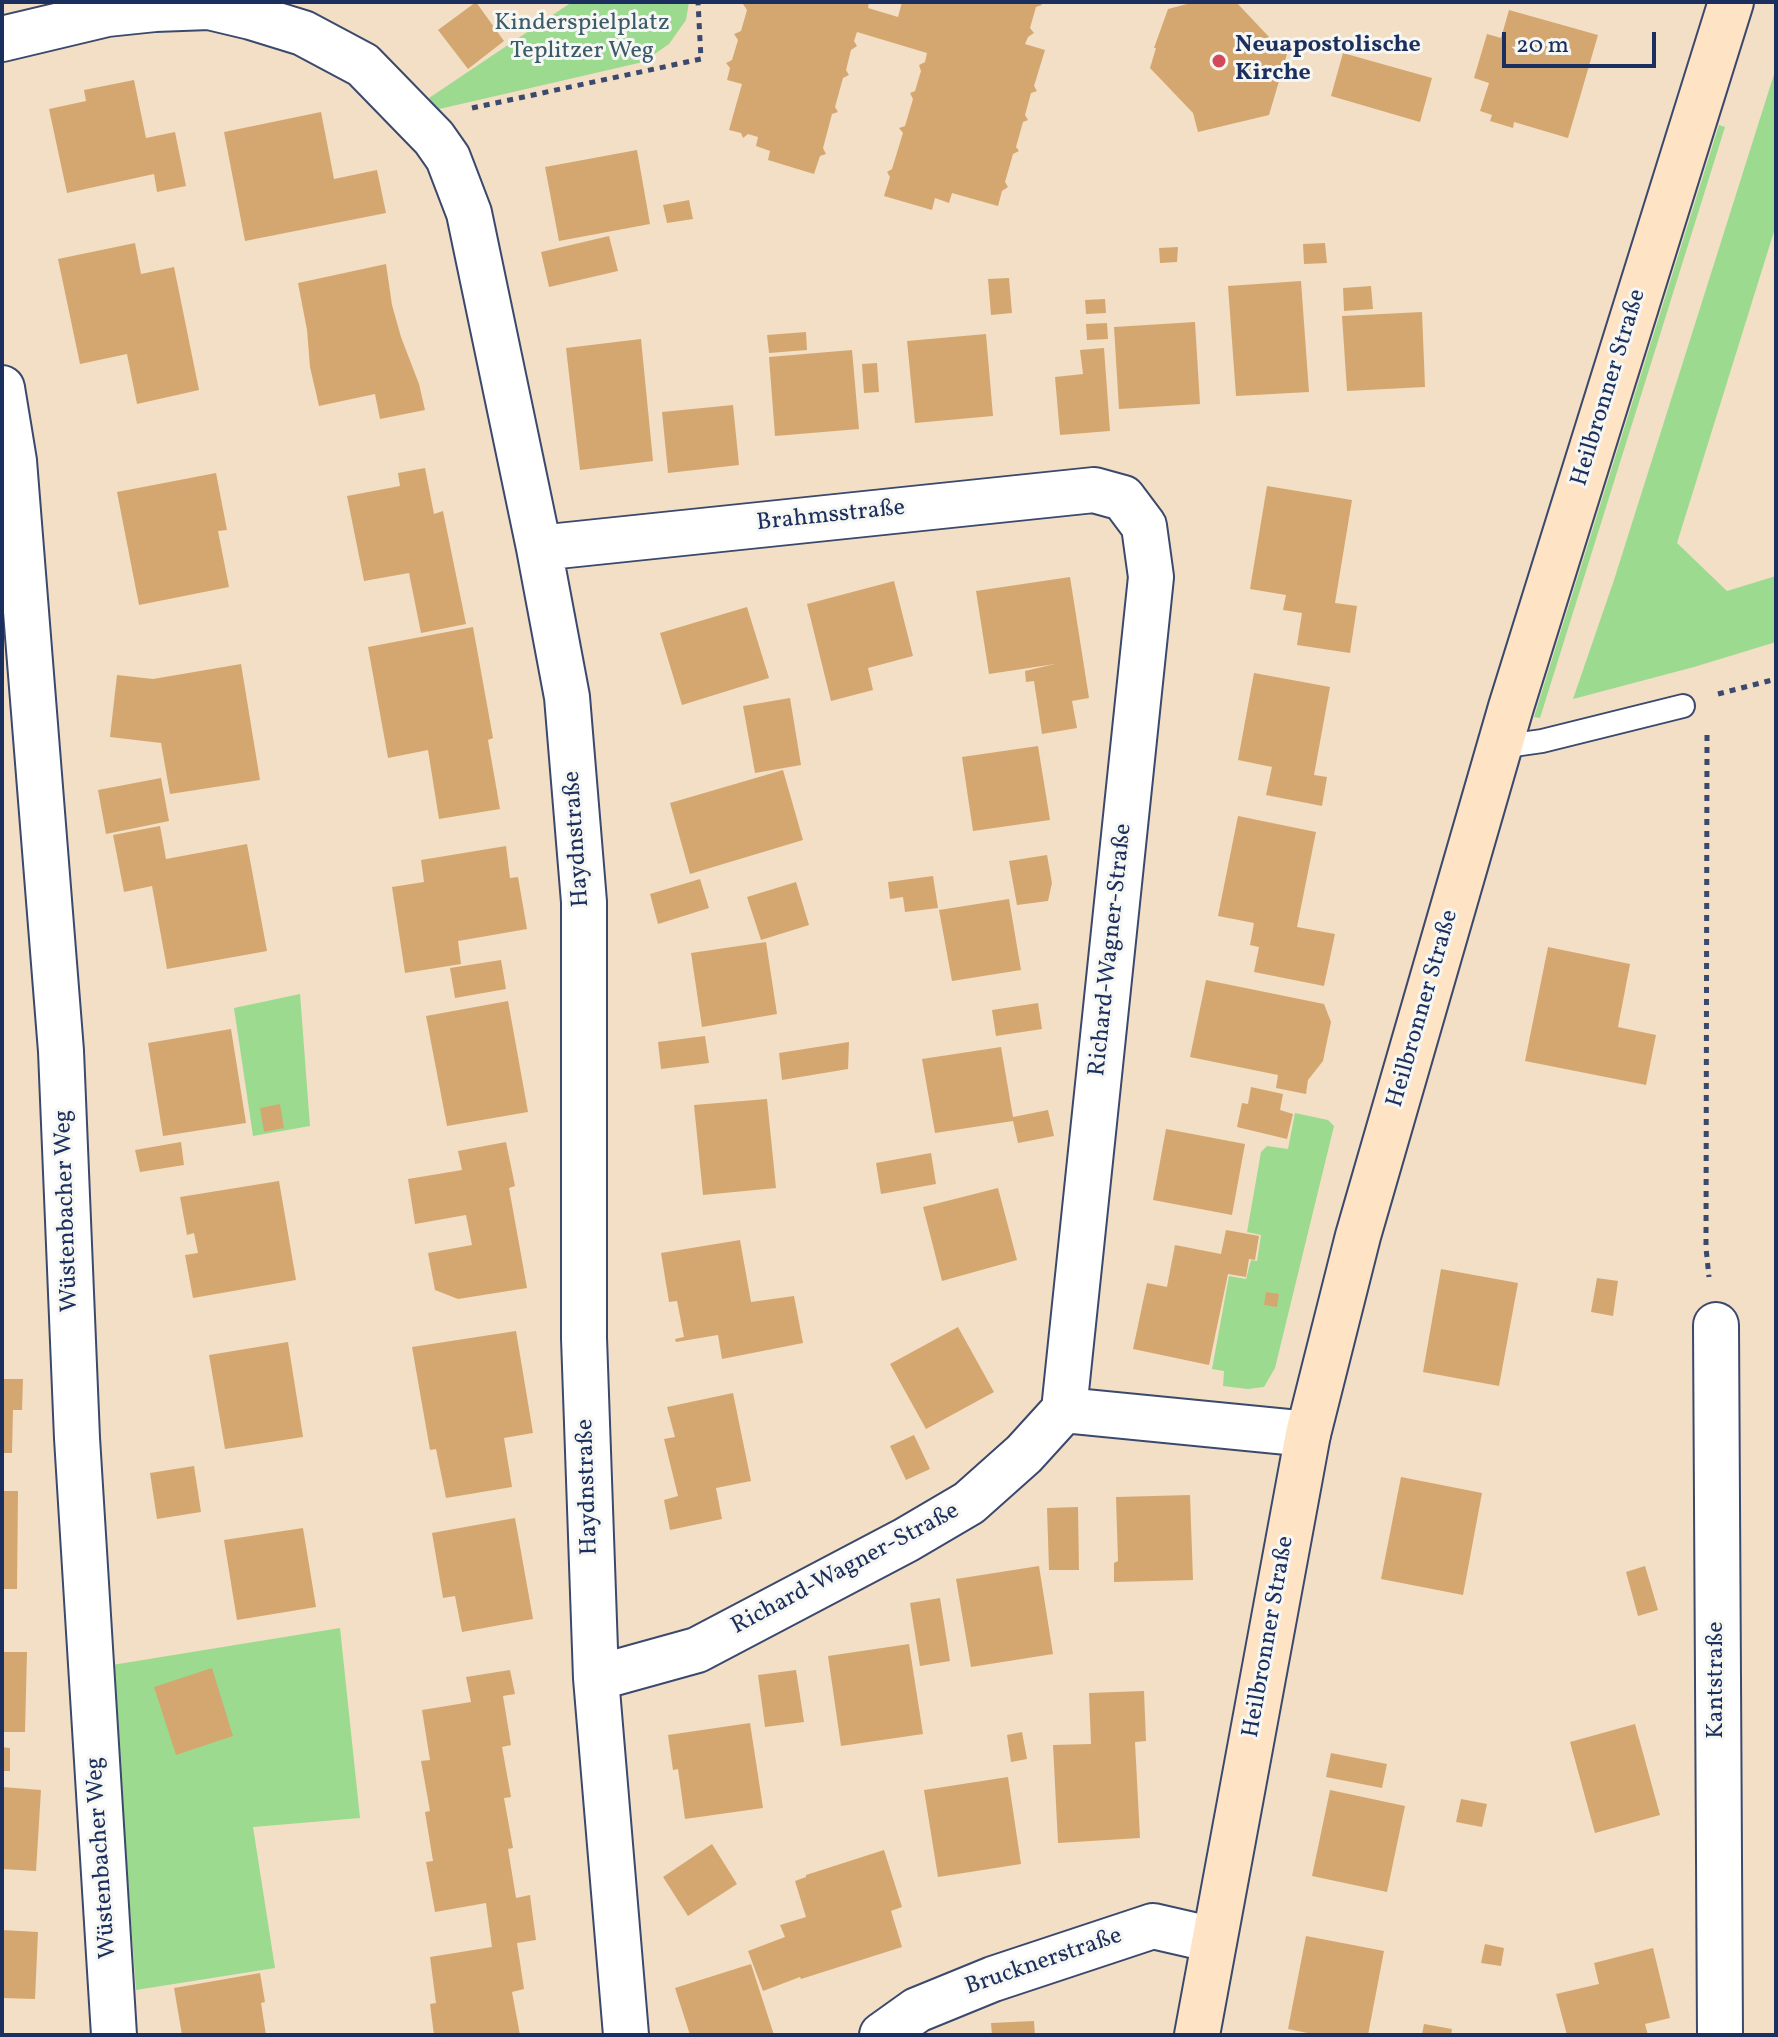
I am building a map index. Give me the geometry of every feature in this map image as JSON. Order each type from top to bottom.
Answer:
[{"type":"street","name":"Heilbronner Straße","points":[[1197,2035],[1308,1434],[1358,1236],[1515,692],[1731,2]]},
{"type":"street","name":"Haydnstraße","points":[[2,39],[107,14],[209,7],[303,33],[363,65],[434,138],[448,158],[469,213],[567,697],[584,902],[584,1338],[596,1678],[626,2035]]},
{"type":"street","name":"Wüstenbacher Weg","points":[[2,388],[14,461],[61,1051],[77,1438],[114,2035]]},
{"type":"street","name":"Brahmsstraße","points":[[539,548],[1094,490],[1123,498]]},
{"type":"street","name":"Richard-Wagner-Straße","points":[[596,1678],[697,1650],[906,1540],[969,1503],[1024,1454],[1064,1410],[1151,577],[1144,526],[1123,498]]},
{"type":"street","name":"Kantstraße","points":[[1716,1325],[1720,2035]]},
{"type":"street","points":[[1064,1410],[1308,1434]]},
{"type":"street","name":"Brucknerstraße","points":[[882,2035],[917,2010],[968,1989],[1153,1926],[1214,1940]]},
{"type":"lane","points":[[1500,747],[1542,741],[1683,706]]},
{"type":"path","points":[[416,120],[701,59],[698,2]]},
{"type":"path","points":[[1683,706],[1776,679]]},
{"type":"path","points":[[1707,697],[1706,1248],[1716,1325]]},
{"type":"green space","name":"Kinderspielplatz Teplitzer Weg","points":[[572,2],[689,2],[686,20],[669,44],[643,62],[435,110],[429,98]]},
{"type":"green space","points":[[1776,68],[1776,225],[1677,543],[1727,591],[1776,576],[1776,642],[1573,699],[1614,580]]},
{"type":"green space","points":[[1719,125],[1725,127],[1540,718],[1534,717]]},
{"type":"green space","points":[[300,994],[310,1126],[253,1136],[234,1008]]},
{"type":"green space","points":[[1295,1113],[1328,1120],[1334,1126],[1275,1368],[1264,1387],[1223,1386],[1224,1371],[1212,1369],[1229,1276],[1246,1279],[1251,1260],[1257,1261],[1261,1235],[1247,1232],[1261,1152],[1267,1146],[1288,1149]]},
{"type":"green space","points":[[340,1628],[360,1818],[253,1827],[275,1968],[136,1990],[112,1665]]},
{"type":"building","points":[[476,2],[504,41],[468,69],[438,30]]},
{"type":"building","points":[[869,2],[868,8],[898,17],[902,2],[1040,2],[1042,5],[1036,7],[1030,28],[1034,33],[1025,44],[1045,50],[1034,86],[1037,91],[1031,93],[1025,115],[1028,120],[1023,122],[1016,147],[1019,151],[1013,154],[1005,182],[1008,187],[1002,191],[998,206],[952,193],[949,203],[935,198],[932,210],[884,196],[890,177],[887,172],[892,169],[903,133],[899,128],[905,126],[913,99],[910,93],[915,91],[921,71],[919,65],[925,62],[927,53],[857,32],[854,41],[857,46],[851,50],[846,70],[849,75],[843,78],[835,107],[838,112],[832,114],[823,148],[826,154],[820,156],[814,174],[768,160],[770,151],[756,146],[758,137],[748,134],[743,138],[741,133],[729,130],[742,84],[727,80],[730,68],[726,63],[732,60],[738,40],[734,34],[741,31],[747,10],[743,4]]},
{"type":"building","name":"Neuapostolische Kirche","points":[[1195,2],[1236,2],[1271,39],[1268,48],[1287,54],[1269,115],[1198,132],[1193,113],[1150,68],[1168,9]]},
{"type":"building","points":[[1509,10],[1598,35],[1568,138],[1514,122],[1513,128],[1490,121],[1492,115],[1480,111],[1489,83],[1474,78],[1487,34],[1501,38]]},
{"type":"building","points":[[1343,53],[1432,78],[1420,122],[1331,96]]},
{"type":"building","points":[[134,80],[146,138],[175,132],[186,186],[157,192],[154,174],[67,193],[49,109],[86,101],[84,90]]},
{"type":"building","points":[[321,112],[334,179],[377,170],[386,213],[245,241],[224,132]]},
{"type":"building","points":[[637,150],[650,224],[559,241],[545,167]]},
{"type":"building","points":[[689,200],[693,219],[667,223],[663,205]]},
{"type":"building","points":[[609,236],[618,271],[549,287],[541,252]]},
{"type":"building","points":[[135,243],[141,274],[174,267],[199,390],[137,404],[127,354],[80,364],[58,259]]},
{"type":"building","points":[[1325,243],[1327,263],[1304,264],[1303,244]]},
{"type":"building","points":[[1178,247],[1177,262],[1160,263],[1159,248]]},
{"type":"building","points":[[386,264],[392,305],[425,410],[380,419],[375,394],[319,406],[298,283]]},
{"type":"building","points":[[1009,278],[1012,313],[991,315],[988,279]]},
{"type":"building","points":[[1301,281],[1309,392],[1236,396],[1228,286]]},
{"type":"building","points":[[1371,286],[1373,309],[1344,311],[1343,288]]},
{"type":"building","points":[[1105,299],[1106,313],[1086,314],[1085,300]]},
{"type":"building","points":[[1422,312],[1425,387],[1347,391],[1342,316]]},
{"type":"building","points":[[1195,322],[1200,404],[1119,409],[1114,327]]},
{"type":"building","points":[[1107,323],[1108,339],[1087,340],[1086,324]]},
{"type":"building","points":[[806,332],[807,350],[769,353],[767,335]]},
{"type":"building","points":[[986,334],[993,416],[915,423],[907,341]]},
{"type":"building","points":[[641,339],[653,461],[580,470],[566,348]]},
{"type":"building","points":[[1104,348],[1110,431],[1060,435],[1055,377],[1083,374],[1080,350]]},
{"type":"building","points":[[852,350],[859,429],[775,436],[769,357]]},
{"type":"building","points":[[877,363],[879,392],[864,393],[862,364]]},
{"type":"building","points":[[733,405],[739,465],[668,473],[662,412]]},
{"type":"building","points":[[425,468],[434,514],[443,511],[466,624],[421,633],[409,573],[364,581],[347,496],[400,486],[398,473]]},
{"type":"building","points":[[216,473],[227,530],[218,531],[229,587],[139,605],[117,492]]},
{"type":"building","points":[[1267,486],[1352,500],[1335,603],[1357,606],[1350,653],[1297,645],[1302,613],[1283,610],[1286,595],[1250,589]]},
{"type":"building","points":[[1070,577],[1089,698],[1072,701],[1077,728],[1042,734],[1034,681],[1026,682],[1025,671],[1055,664],[989,674],[976,591]]},
{"type":"building","points":[[894,581],[913,656],[868,668],[873,690],[831,701],[807,604]]},
{"type":"building","points":[[747,607],[769,678],[682,705],[660,633]]},
{"type":"building","points":[[473,627],[493,738],[488,740],[500,809],[439,819],[428,750],[388,758],[368,647]]},
{"type":"building","points":[[241,664],[260,780],[170,794],[161,743],[110,737],[117,675],[153,679]]},
{"type":"building","points":[[1254,673],[1330,687],[1314,775],[1327,777],[1322,806],[1266,795],[1272,767],[1238,760]]},
{"type":"building","points":[[790,698],[801,765],[755,773],[743,706]]},
{"type":"building","points":[[1038,746],[1050,820],[973,831],[962,757]]},
{"type":"building","points":[[783,770],[803,840],[690,874],[670,803]]},
{"type":"building","points":[[161,778],[169,821],[106,834],[98,790]]},
{"type":"building","points":[[1238,816],[1316,832],[1297,927],[1335,934],[1324,986],[1254,972],[1259,947],[1250,945],[1254,923],[1218,916]]},
{"type":"building","points":[[160,826],[166,859],[247,844],[267,951],[167,969],[152,886],[124,892],[113,835]]},
{"type":"building","points":[[506,846],[510,878],[518,877],[527,929],[458,941],[461,964],[405,973],[392,887],[424,882],[421,860]]},
{"type":"building","points":[[1047,855],[1052,883],[1048,901],[1017,905],[1009,861]]},
{"type":"building","points":[[933,876],[938,908],[905,912],[903,897],[890,899],[888,882]]},
{"type":"building","points":[[700,879],[709,908],[658,924],[650,894]]},
{"type":"building","points":[[796,882],[809,925],[761,940],[747,897]]},
{"type":"building","points":[[1009,899],[1021,970],[952,981],[939,910]]},
{"type":"building","points":[[766,942],[777,1014],[702,1027],[691,953]]},
{"type":"building","points":[[1548,947],[1630,964],[1618,1027],[1656,1035],[1646,1085],[1525,1061]]},
{"type":"building","points":[[501,960],[506,989],[455,998],[450,968]]},
{"type":"building","points":[[1206,980],[1324,1004],[1331,1022],[1323,1061],[1308,1080],[1306,1094],[1276,1088],[1278,1075],[1190,1057]]},
{"type":"building","points":[[508,1001],[528,1112],[447,1126],[426,1016]]},
{"type":"building","points":[[1038,1003],[1042,1029],[996,1036],[992,1010]]},
{"type":"building","points":[[231,1029],[246,1123],[163,1136],[148,1043]]},
{"type":"building","points":[[705,1036],[709,1063],[661,1069],[658,1042]]},
{"type":"building","points":[[849,1042],[848,1069],[782,1080],[779,1053]]},
{"type":"building","points":[[1001,1047],[1013,1117],[1048,1110],[1054,1136],[1018,1143],[1013,1121],[935,1133],[922,1059]]},
{"type":"building","points":[[1251,1087],[1283,1094],[1280,1110],[1293,1114],[1287,1139],[1237,1127],[1242,1103],[1248,1104]]},
{"type":"building","points":[[767,1099],[776,1188],[703,1195],[694,1105]]},
{"type":"building","points":[[280,1104],[284,1128],[264,1132],[260,1108]]},
{"type":"building","points":[[1166,1129],[1245,1144],[1232,1215],[1153,1200]]},
{"type":"building","points":[[181,1142],[184,1165],[140,1172],[135,1150]]},
{"type":"building","points":[[506,1142],[515,1186],[509,1188],[527,1288],[458,1299],[435,1290],[428,1253],[472,1245],[466,1215],[415,1224],[408,1179],[462,1170],[458,1151]]},
{"type":"building","points":[[931,1153],[936,1184],[881,1194],[876,1163]]},
{"type":"building","points":[[279,1181],[296,1280],[193,1298],[185,1255],[198,1253],[194,1233],[187,1235],[180,1197]]},
{"type":"building","points":[[998,1188],[1017,1260],[942,1281],[923,1207]]},
{"type":"building","points":[[1226,1230],[1259,1236],[1255,1260],[1249,1259],[1246,1277],[1228,1274],[1209,1365],[1133,1349],[1147,1283],[1167,1287],[1175,1245],[1221,1254]]},
{"type":"building","points":[[740,1240],[751,1302],[794,1296],[803,1343],[722,1359],[718,1335],[676,1342],[675,1339],[684,1337],[677,1301],[669,1302],[661,1253]]},
{"type":"building","points":[[1441,1269],[1518,1283],[1499,1386],[1423,1372]]},
{"type":"building","points":[[1597,1278],[1618,1281],[1613,1316],[1591,1312]]},
{"type":"building","points":[[1266,1292],[1279,1294],[1277,1307],[1264,1305]]},
{"type":"building","points":[[958,1327],[994,1392],[926,1429],[890,1364]]},
{"type":"building","points":[[516,1331],[533,1433],[504,1438],[512,1487],[446,1498],[436,1449],[430,1450],[412,1347]]},
{"type":"building","points":[[288,1342],[303,1437],[225,1449],[209,1355]]},
{"type":"building","points":[[2,1379],[23,1379],[22,1410],[13,1410],[12,1453],[2,1453]]},
{"type":"building","points":[[733,1393],[751,1481],[716,1488],[722,1519],[670,1530],[664,1500],[678,1496],[664,1439],[675,1437],[667,1407]]},
{"type":"building","points":[[914,1435],[930,1469],[906,1480],[890,1446]]},
{"type":"building","points":[[194,1466],[201,1512],[157,1519],[150,1473]]},
{"type":"building","points":[[1401,1477],[1482,1493],[1463,1595],[1381,1579]]},
{"type":"building","points":[[2,1491],[18,1491],[17,1589],[2,1589]]},
{"type":"building","points":[[1190,1495],[1193,1580],[1114,1582],[1114,1563],[1118,1561],[1116,1497]]},
{"type":"building","points":[[1078,1507],[1079,1570],[1049,1570],[1047,1508]]},
{"type":"building","points":[[515,1518],[533,1619],[462,1632],[455,1596],[443,1598],[432,1533]]},
{"type":"building","points":[[303,1528],[316,1607],[237,1620],[224,1540]]},
{"type":"building","points":[[1039,1566],[1053,1654],[971,1667],[956,1579]]},
{"type":"building","points":[[1645,1566],[1658,1610],[1638,1616],[1626,1572]]},
{"type":"building","points":[[940,1598],[950,1661],[920,1666],[910,1603]]},
{"type":"building","points":[[909,1644],[923,1734],[841,1746],[828,1656]]},
{"type":"building","points":[[2,1652],[27,1652],[25,1732],[2,1732]]},
{"type":"building","points":[[212,1668],[233,1736],[176,1755],[154,1687]]},
{"type":"building","points":[[510,1670],[515,1694],[503,1696],[511,1745],[502,1747],[511,1797],[504,1798],[513,1848],[508,1849],[516,1898],[530,1895],[536,1940],[517,1943],[524,1989],[512,1992],[520,2035],[434,2035],[430,2004],[436,2003],[430,1957],[492,1947],[486,1903],[435,1912],[426,1862],[433,1861],[425,1812],[430,1811],[421,1761],[430,1760],[422,1710],[471,1702],[466,1677]]},
{"type":"building","points":[[796,1670],[804,1722],[765,1727],[758,1675]]},
{"type":"building","points":[[1144,1691],[1146,1741],[1135,1742],[1140,1838],[1058,1843],[1053,1745],[1091,1744],[1089,1693]]},
{"type":"building","points":[[750,1723],[763,1808],[685,1819],[678,1769],[673,1770],[668,1735]]},
{"type":"building","points":[[1635,1724],[1660,1815],[1595,1833],[1570,1742]]},
{"type":"building","points":[[1022,1732],[1027,1759],[1011,1762],[1007,1735]]},
{"type":"building","points":[[2,1747],[10,1748],[10,1771],[2,1771]]},
{"type":"building","points":[[1331,1753],[1387,1764],[1382,1788],[1326,1777]]},
{"type":"building","points":[[1008,1777],[1021,1864],[938,1877],[924,1790]]},
{"type":"building","points":[[2,1787],[41,1790],[36,1871],[2,1869]]},
{"type":"building","points":[[1330,1790],[1405,1806],[1387,1892],[1312,1876]]},
{"type":"building","points":[[1461,1799],[1487,1804],[1482,1827],[1456,1822]]},
{"type":"building","points":[[712,1844],[737,1884],[688,1916],[663,1877]]},
{"type":"building","points":[[884,1850],[902,1907],[891,1911],[902,1947],[763,1991],[748,1951],[785,1937],[780,1925],[806,1917],[795,1881]]},
{"type":"building","points":[[2,1930],[38,1932],[35,1999],[2,1998]]},
{"type":"building","points":[[1306,1936],[1384,1951],[1368,2035],[1317,2035],[1288,2029]]},
{"type":"building","points":[[1485,1944],[1504,1948],[1501,1966],[1481,1963]]},
{"type":"building","points":[[1653,1948],[1670,2018],[1645,2024],[1648,2035],[1567,2035],[1556,1994],[1599,1984],[1594,1963]]},
{"type":"building","points":[[751,1964],[774,2035],[690,2035],[675,1988]]},
{"type":"building","points":[[260,1973],[266,2035],[182,2035],[174,1988]]},
{"type":"building","points":[[1034,2021],[1035,2035],[992,2035],[991,2023]]},
{"type":"building","points":[[1424,2024],[1452,2029],[1451,2035],[1422,2035]]},
{"type":"place","name":"Neuapostolische Kirche","points":[[1219,61]]}]
